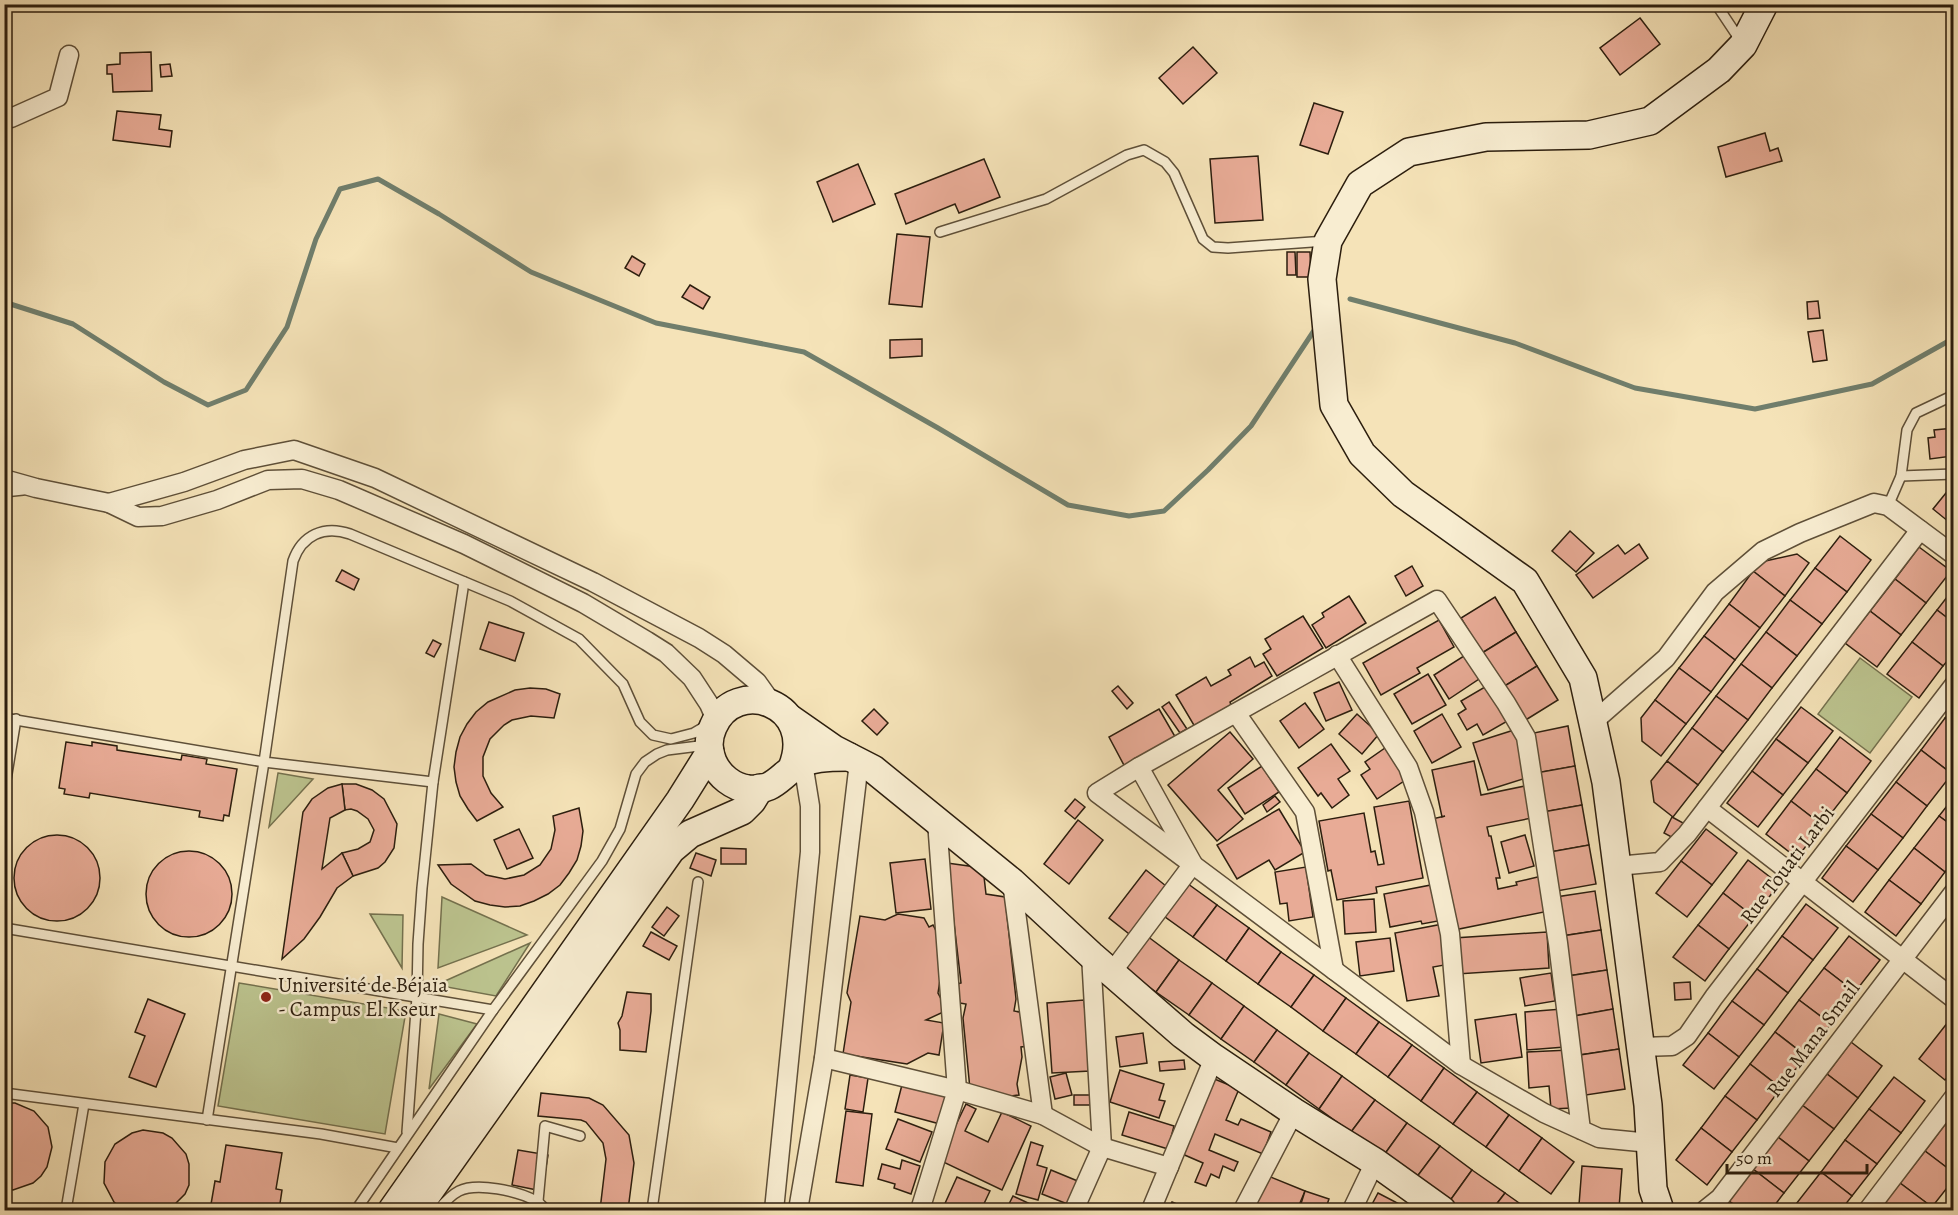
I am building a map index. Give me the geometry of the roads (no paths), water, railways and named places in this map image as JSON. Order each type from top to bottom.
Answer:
[{"type":"street","points":[[1660,1210],[1653,1189],[1648,1105],[1606,782],[1583,678],[1525,581],[1403,494],[1362,454],[1334,405],[1322,279],[1328,241],[1360,184],[1409,152],[1486,137],[1589,135],[1650,121],[1719,70],[1743,45],[1764,4]]},
{"type":"street","points":[[4,118],[58,97],[69,55]]},
{"type":"street","points":[[109,503],[184,482],[244,460],[294,450],[386,483],[593,582],[699,638],[724,654],[757,682],[796,731],[797,766],[810,806],[810,852],[774,1210]]},
{"type":"street","points":[[4,479],[109,503],[138,517],[162,516],[217,500],[268,480],[302,479],[339,490],[464,544],[582,603],[666,653],[692,678],[705,697],[719,772],[737,786],[748,789],[773,785],[797,766],[833,757],[854,760]]},
{"type":"street","points":[[1592,723],[1666,658],[1716,592],[1763,551],[1800,533],[1874,503],[1888,506],[1953,555]]},
{"type":"street","points":[[1617,866],[1660,862],[1687,834],[1920,530]]},
{"type":"street","points":[[1581,1130],[1558,943],[1526,737],[1437,600],[1139,767],[1097,793],[1461,1065],[1544,1113],[1581,1130],[1599,1138],[1650,1143]]},
{"type":"street","points":[[1337,655],[1408,767],[1424,812],[1450,934],[1461,1065]]},
{"type":"street","name":"Rue Touati Larbi","points":[[1641,1047],[1672,1046],[1687,1036],[1953,685]]},
{"type":"street","points":[[392,1210],[680,800],[724,711],[735,704],[754,700],[782,711],[819,740],[873,769],[1012,882],[1091,955],[1184,1035],[1294,1112],[1376,1162],[1442,1210]]},
{"type":"street","points":[[1236,713],[1305,812],[1334,970]]},
{"type":"street","points":[[798,1210],[824,1058],[854,760]]},
{"type":"street","points":[[1139,767],[1193,864]]},
{"type":"street","points":[[416,1210],[671,850],[690,834],[742,811],[760,788]]},
{"type":"street","points":[[1707,808],[1953,999]]},
{"type":"street","points":[[921,1210],[957,1090],[938,821]]},
{"type":"street","points":[[1112,972],[1193,864]]},
{"type":"street","points":[[1012,882],[1043,1115]]},
{"type":"street","name":"Rue Mana Smail","points":[[1705,1210],[1720,1198],[1953,892]]},
{"type":"street","points":[[1074,1210],[1102,1147],[1091,955]]},
{"type":"street","points":[[824,1058],[957,1090],[1043,1115],[1102,1147],[1169,1167]]},
{"type":"street","points":[[1151,1210],[1214,1058]]},
{"type":"street","points":[[1868,1210],[1953,1097]]},
{"type":"street","points":[[1243,1210],[1294,1112]]},
{"type":"street","points":[[1353,1210],[1376,1162]]},
{"type":"lane","points":[[1716,4],[1743,45]]},
{"type":"lane","points":[[940,232],[1046,199],[1126,155],[1144,150],[1165,162],[1174,173],[1203,239],[1213,247],[1328,241]]},
{"type":"lane","points":[[1888,506],[1901,476],[1907,430],[1916,413],[1953,395]]},
{"type":"lane","points":[[1901,476],[1953,474]]},
{"type":"lane","points":[[4,492],[36,488]]},
{"type":"lane","points":[[207,1120],[264,762],[293,561],[302,543],[310,536],[320,532],[340,531],[510,601],[579,639],[623,684],[640,722],[652,735],[672,739],[694,733],[712,739]]},
{"type":"lane","points":[[407,1135],[417,997],[421,899],[433,782],[464,582]]},
{"type":"lane","points":[[4,718],[264,762],[433,782]]},
{"type":"lane","points":[[4,792],[16,719]]},
{"type":"lane","points":[[356,1210],[493,1010],[602,861],[620,829],[636,774],[645,762],[668,750],[712,739]]},
{"type":"lane","points":[[652,1210],[698,882]]},
{"type":"lane","points":[[4,928],[493,1010]]},
{"type":"lane","points":[[4,1093],[321,1134],[398,1148]]},
{"type":"lane","points":[[66,1210],[84,1104]]},
{"type":"lane","points":[[538,1201],[545,1126],[580,1136]]},
{"type":"lane","points":[[438,1210],[459,1191],[479,1186],[495,1188],[538,1201],[546,1210]]},
{"type":"waterway","points":[[4,302],[73,324],[164,382],[208,405],[246,390],[287,327],[316,239],[340,189],[378,179],[531,272],[656,323],[804,352],[1068,505],[1129,516],[1164,511],[1208,470],[1251,426],[1317,326]]},
{"type":"waterway","points":[[1350,299],[1515,343],[1635,388],[1755,409],[1872,384],[1954,338]]},
{"type":"place","name":"Université de Béjaïa - Campus El Kseur","points":[[266,997]]}]
